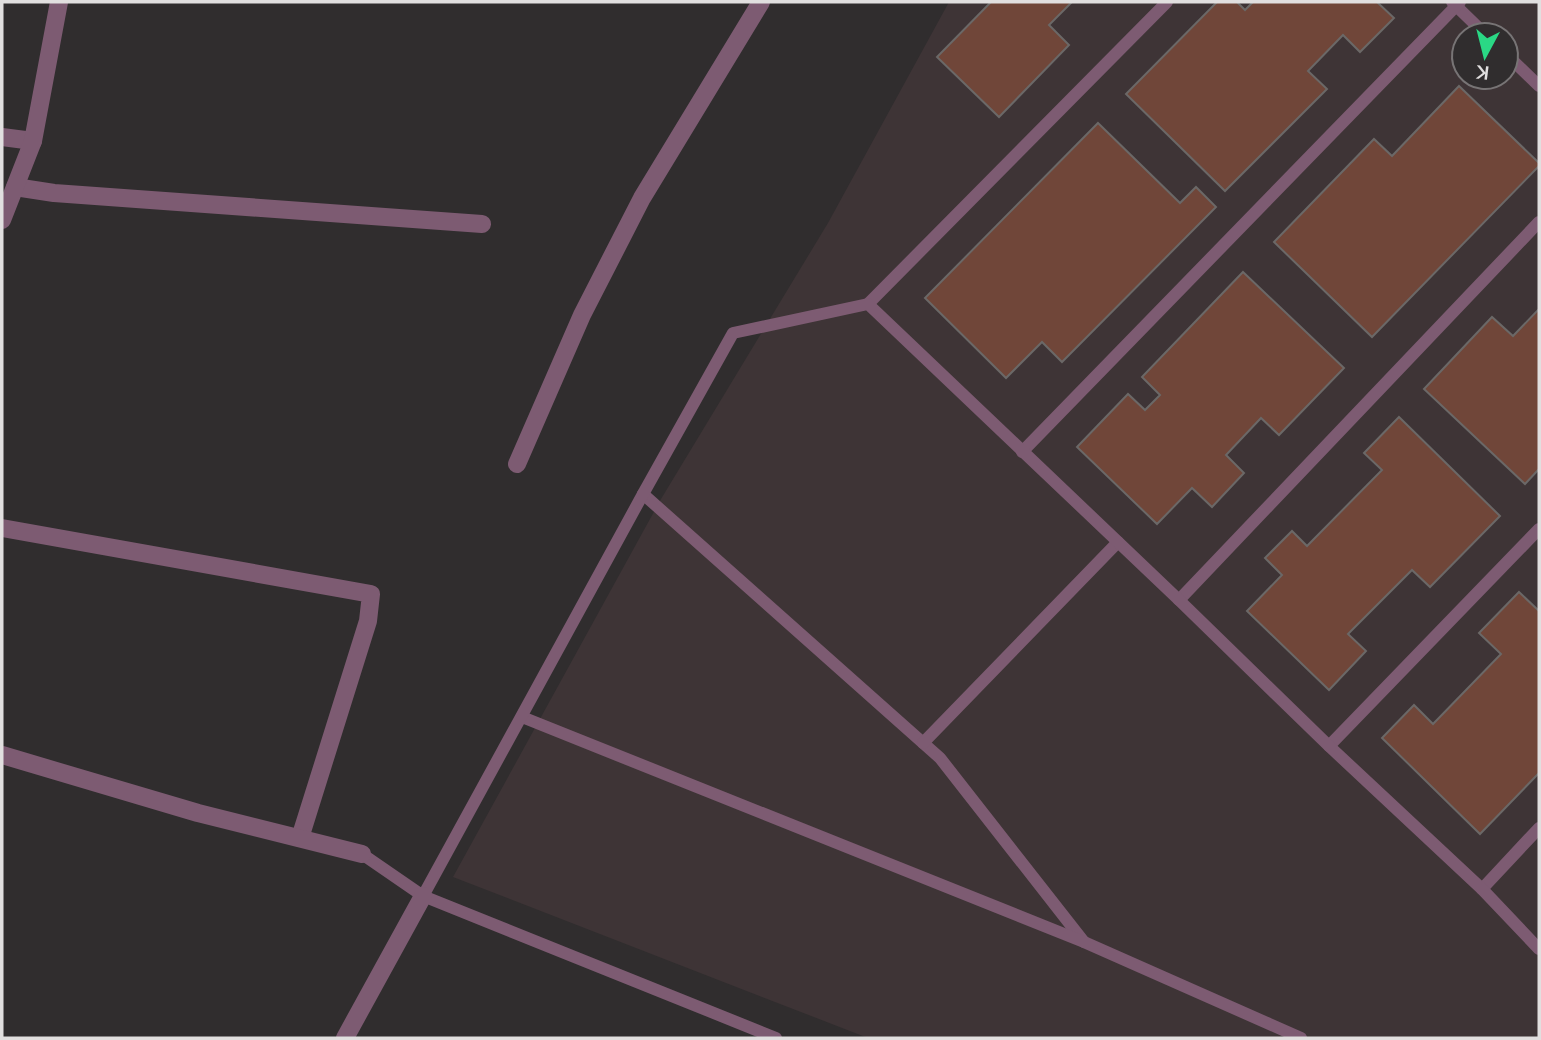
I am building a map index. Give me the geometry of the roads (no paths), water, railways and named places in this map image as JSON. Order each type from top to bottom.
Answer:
[{"type":"street","points":[[2,220],[33,141],[59,2]]},
{"type":"street","points":[[517,464],[582,315],[642,198],[761,2]]},
{"type":"street","points":[[2,137],[33,141]]},
{"type":"street","points":[[15,187],[54,193],[482,223]]},
{"type":"street","points":[[2,527],[371,594],[368,621],[300,838]]},
{"type":"street","points":[[2,755],[198,813],[362,854]]},
{"type":"street","points":[[345,1038],[423,895]]},
{"type":"lane","points":[[423,895],[733,332],[868,304],[1167,2]]},
{"type":"lane","points":[[1022,452],[1456,3],[1473,21]]},
{"type":"lane","points":[[1520,68],[1539,86]]},
{"type":"lane","points":[[1180,600],[1539,222]]},
{"type":"lane","points":[[868,304],[1482,889],[1539,949]]},
{"type":"lane","points":[[643,494],[940,758],[1084,942]]},
{"type":"lane","points":[[1329,746],[1539,529]]},
{"type":"lane","points":[[923,743],[1118,542]]},
{"type":"lane","points":[[522,717],[1084,942],[1301,1038]]},
{"type":"lane","points":[[1482,889],[1539,828]]},
{"type":"lane","points":[[362,854],[423,895],[776,1038]]}]
